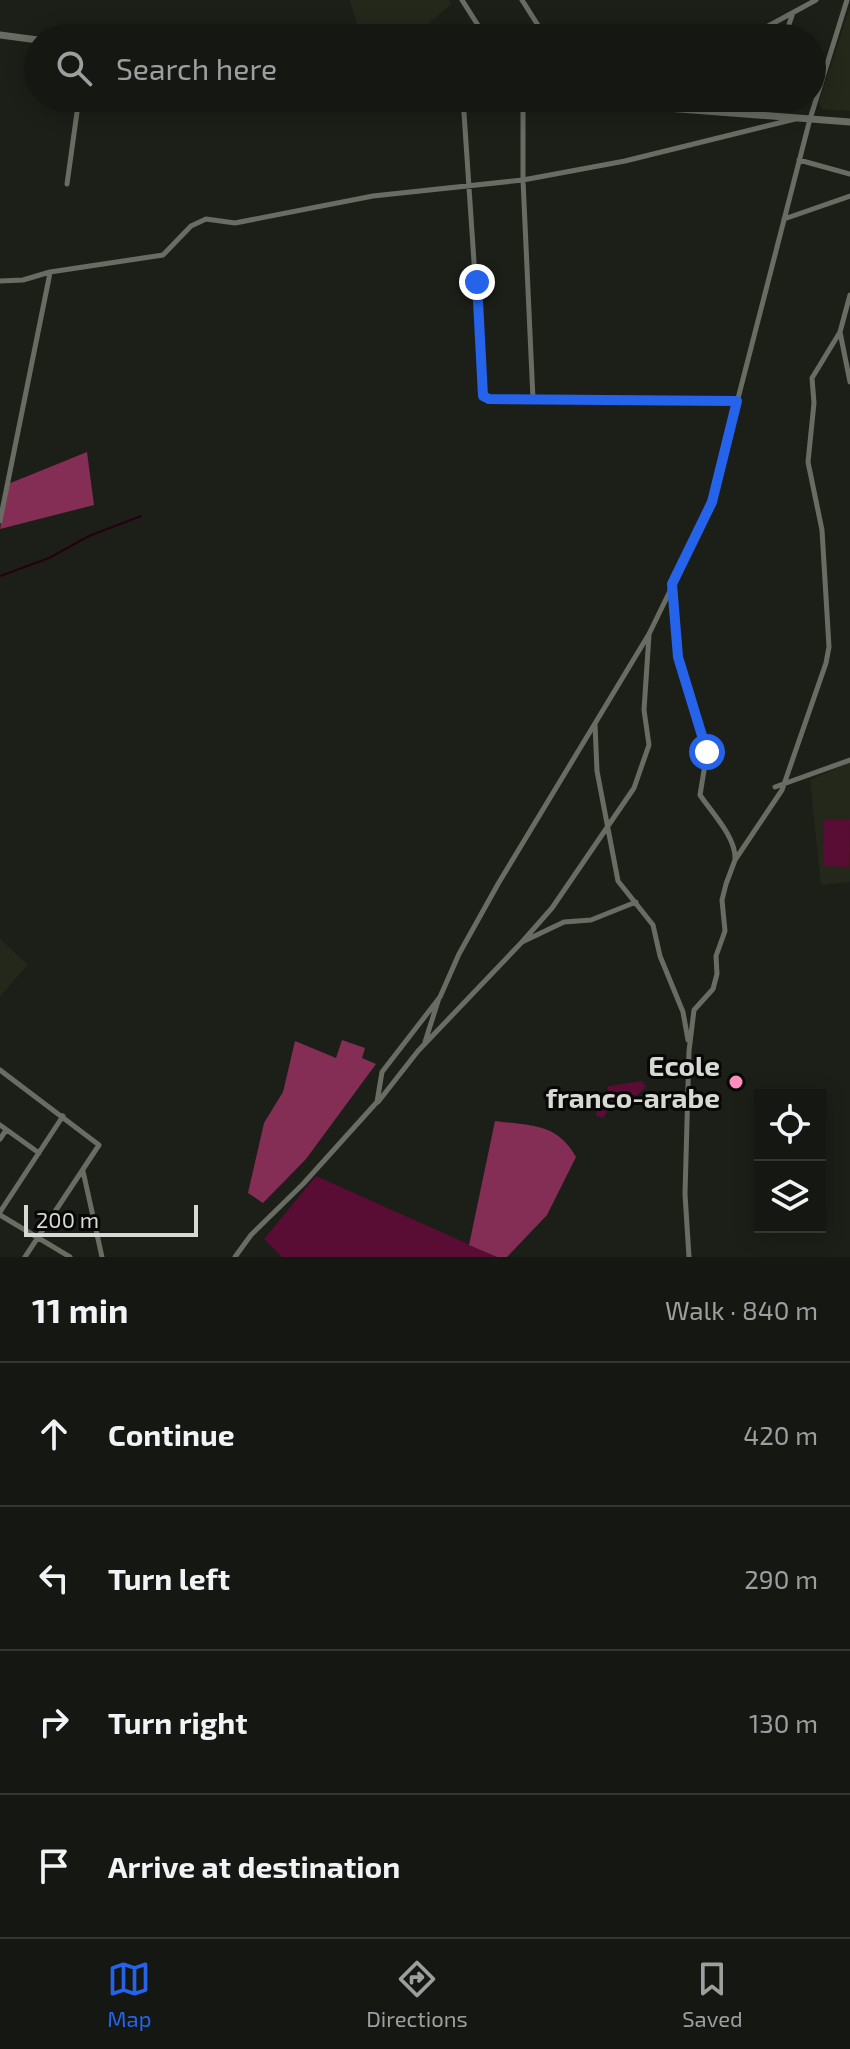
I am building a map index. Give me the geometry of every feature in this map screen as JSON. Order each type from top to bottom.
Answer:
[{"type":"main road","points":[[0,35],[24,38]]},
{"type":"main road","points":[[706,112],[850,122]]},
{"type":"street","points":[[462,0],[477,24]]},
{"type":"street","points":[[522,0],[537,24]]},
{"type":"street","points":[[771,24],[816,0]]},
{"type":"street","points":[[826,68],[847,0]]},
{"type":"street","points":[[789,24],[793,12]]},
{"type":"street","points":[[67,184],[77,112]]},
{"type":"street","points":[[464,112],[471,187],[480,391],[489,399],[737,401]]},
{"type":"street","points":[[523,112],[533,399]]},
{"type":"street","points":[[423,1046],[459,954],[649,634],[712,502],[812,112]]},
{"type":"street","points":[[0,281],[23,280],[50,272],[163,255],[191,226],[206,219],[235,223],[373,196],[523,180],[625,161],[798,118]]},
{"type":"street","points":[[799,160],[850,174]]},
{"type":"street","points":[[783,220],[850,196]]},
{"type":"street","points":[[0,521],[50,272]]},
{"type":"street","points":[[735,860],[772,810],[793,766],[829,647],[822,530],[808,462],[814,403],[812,378],[840,332],[850,295]]},
{"type":"street","points":[[840,332],[850,382]]},
{"type":"street","points":[[672,584],[678,657],[707,752],[700,795],[720,821],[736,853],[722,900],[725,931],[716,956],[717,974],[713,989],[694,1010],[689,1051],[685,1194],[689,1257]]},
{"type":"street","points":[[235,1257],[251,1235],[313,1174],[423,1046],[552,908],[634,788],[649,745],[644,710],[649,634]]},
{"type":"street","points":[[595,724],[597,771],[610,823],[618,881],[653,925],[660,956],[684,1016],[689,1051]]},
{"type":"street","points":[[775,787],[850,760]]},
{"type":"street","points":[[522,942],[564,922],[591,920],[636,902]]},
{"type":"street","points":[[377,1102],[382,1072],[440,997]]},
{"type":"street","points":[[0,1070],[99,1142],[25,1257]]},
{"type":"street","points":[[63,1116],[0,1214],[37,1240],[70,1257]]},
{"type":"street","points":[[0,1125],[39,1153]]},
{"type":"street","points":[[0,1139],[6,1130]]},
{"type":"street","points":[[83,1170],[102,1257]]},
{"type":"shaded area","points":[[350,0],[449,0],[451,4],[428,24],[357,24]]},
{"type":"shaded area","points":[[850,7],[850,111],[826,109],[826,80]]},
{"type":"shaded area","points":[[87,452],[94,505],[0,529],[8,484]]},
{"type":"shaded area","points":[[850,762],[850,882],[821,885],[810,780]]},
{"type":"shaded area","points":[[850,819],[849,867],[823,866],[824,820]]},
{"type":"shaded area","points":[[0,939],[28,965],[0,996]]},
{"type":"shaded area","points":[[342,1040],[365,1048],[362,1058],[376,1064],[306,1159],[263,1203],[248,1193],[264,1123],[283,1092],[295,1041],[336,1058]]},
{"type":"shaded area","points":[[642,1081],[646,1087],[637,1095],[616,1098],[603,1118],[596,1116],[597,1104],[608,1093],[608,1086]]},
{"type":"shaded area","points":[[495,1121],[552,1132],[569,1146],[576,1157],[547,1215],[507,1257],[497,1257],[469,1245]]},
{"type":"shaded area","points":[[316,1176],[497,1257],[282,1257],[264,1239]]},
{"type":"waterway","points":[[0,576],[49,558],[89,536],[141,516]]},
{"type":"place","name":"Ecole franco-arabe","points":[[736,1082]]},
{"type":"route","points":[[477,282],[480,391],[489,399],[737,401],[709,511],[702,519],[672,584],[678,657],[705,737],[707,752]]}]
